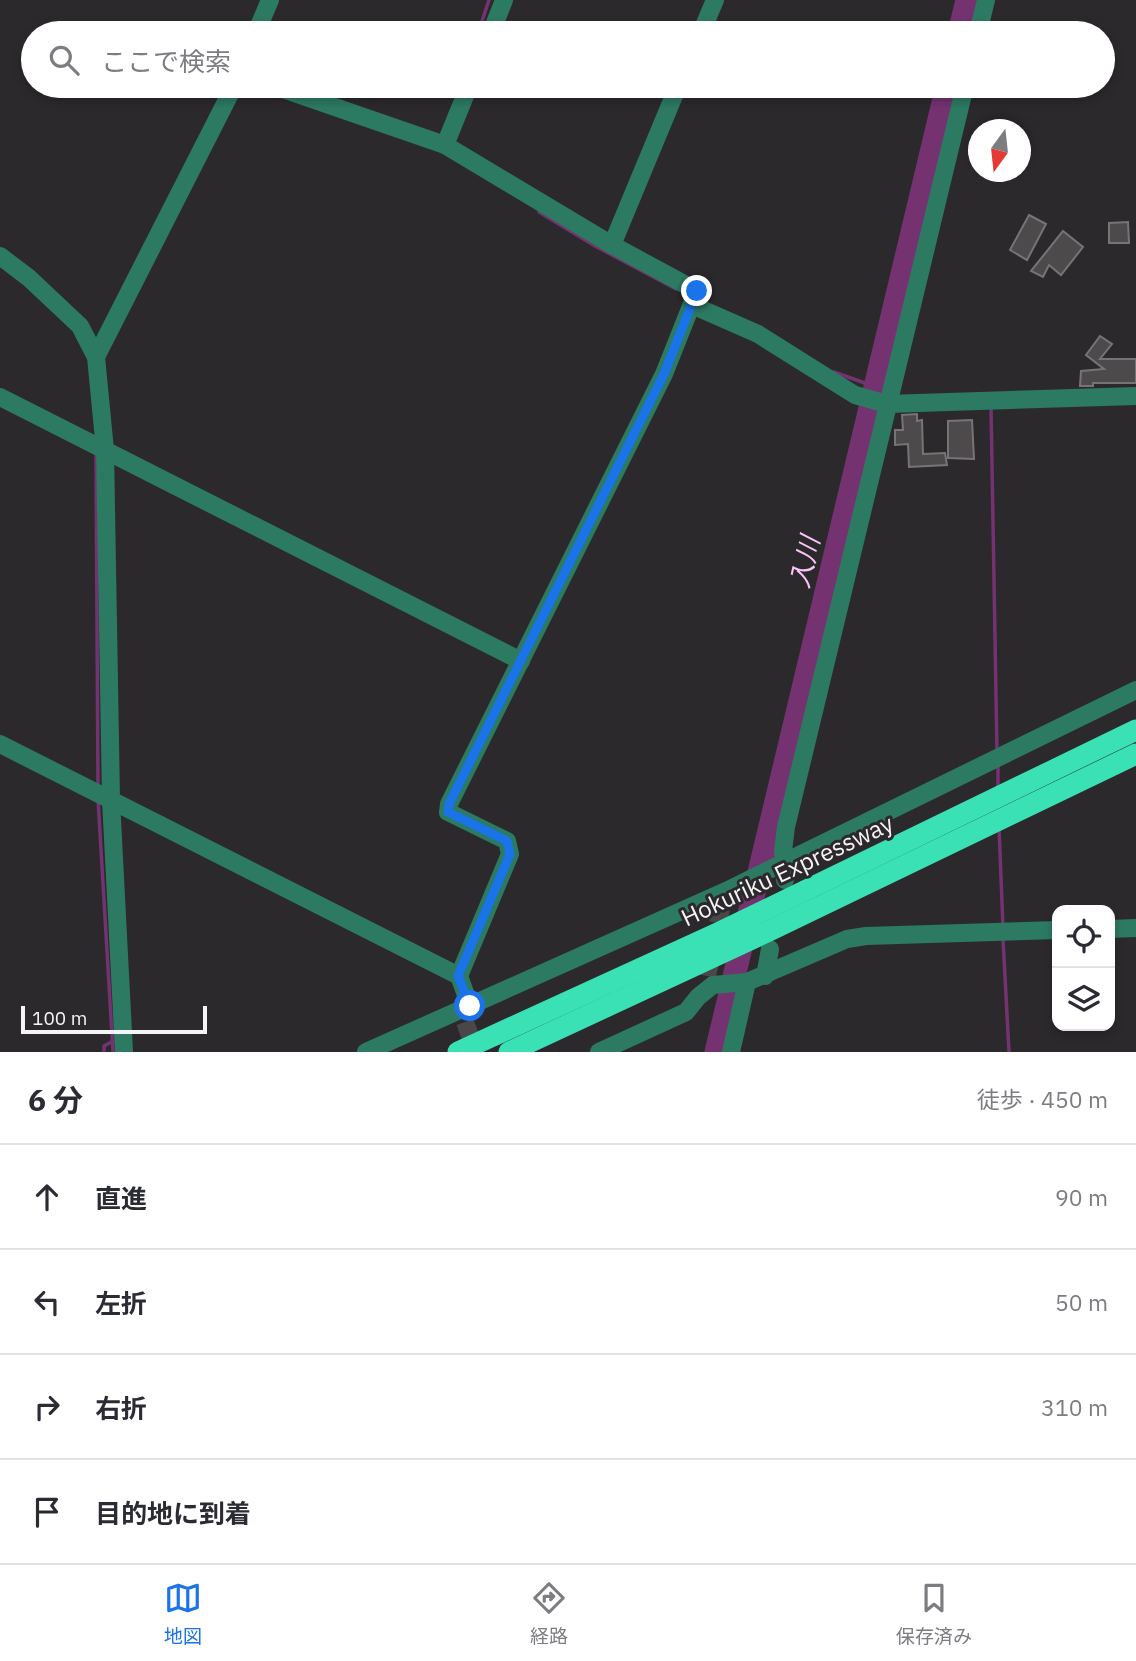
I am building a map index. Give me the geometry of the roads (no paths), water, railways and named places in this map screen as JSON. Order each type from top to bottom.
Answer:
[{"type":"highway","name":"Hokuriku Expressway","points":[[458,1052],[723,931],[1136,730]]},
{"type":"highway","name":"Hokuriku Expressway","points":[[509,1052],[721,954],[769,940],[1136,754]]},
{"type":"street","points":[[261,21],[270,0]]},
{"type":"street","points":[[496,21],[504,0]]},
{"type":"street","points":[[706,21],[715,0]]},
{"type":"street","points":[[981,21],[986,0]]},
{"type":"street","points":[[96,357],[228,98]]},
{"type":"street","points":[[309,98],[445,145],[612,245],[697,291],[664,374],[449,804],[448,812],[507,841],[510,854],[458,976],[465,1013]]},
{"type":"street","points":[[445,145],[464,98]]},
{"type":"street","points":[[612,245],[673,98]]},
{"type":"street","points":[[780,870],[786,827],[962,98]]},
{"type":"street","points":[[0,256],[29,278],[80,326],[96,357],[106,450],[111,800],[124,1052]]},
{"type":"street","points":[[692,305],[758,334],[860,397],[887,404],[1136,396]]},
{"type":"street","points":[[0,397],[521,661]]},
{"type":"street","points":[[366,1052],[465,1013],[730,894],[1136,690]]},
{"type":"street","points":[[0,744],[458,976]]},
{"type":"street","points":[[1115,929],[1136,928]]},
{"type":"street","points":[[599,1052],[686,1012],[706,983],[713,985],[747,982],[847,939],[866,936],[1052,930]]},
{"type":"street","points":[[765,976],[769,940]]},
{"type":"street","points":[[732,1052],[747,982]]},
{"type":"waterway","points":[[482,21],[489,0]]},
{"type":"waterway","name":"入川","points":[[962,21],[967,0]]},
{"type":"waterway","name":"入川","points":[[716,1052],[944,98]]},
{"type":"waterway","points":[[539,212],[595,246],[676,289]]},
{"type":"waterway","points":[[834,372],[876,387]]},
{"type":"waterway","points":[[991,407],[997,753]]},
{"type":"waterway","points":[[96,456],[98,788]]},
{"type":"waterway","points":[[998,764],[998,788]]},
{"type":"waterway","points":[[98,799],[113,1052]]},
{"type":"waterway","points":[[999,827],[1003,928]]},
{"type":"waterway","points":[[1003,939],[1009,1052]]},
{"type":"waterway","points":[[104,1052],[104,1046],[113,1041]]},
{"type":"tunnel","points":[[707,976],[721,909]]},
{"type":"tunnel","points":[[465,1022],[476,1052]]}]
